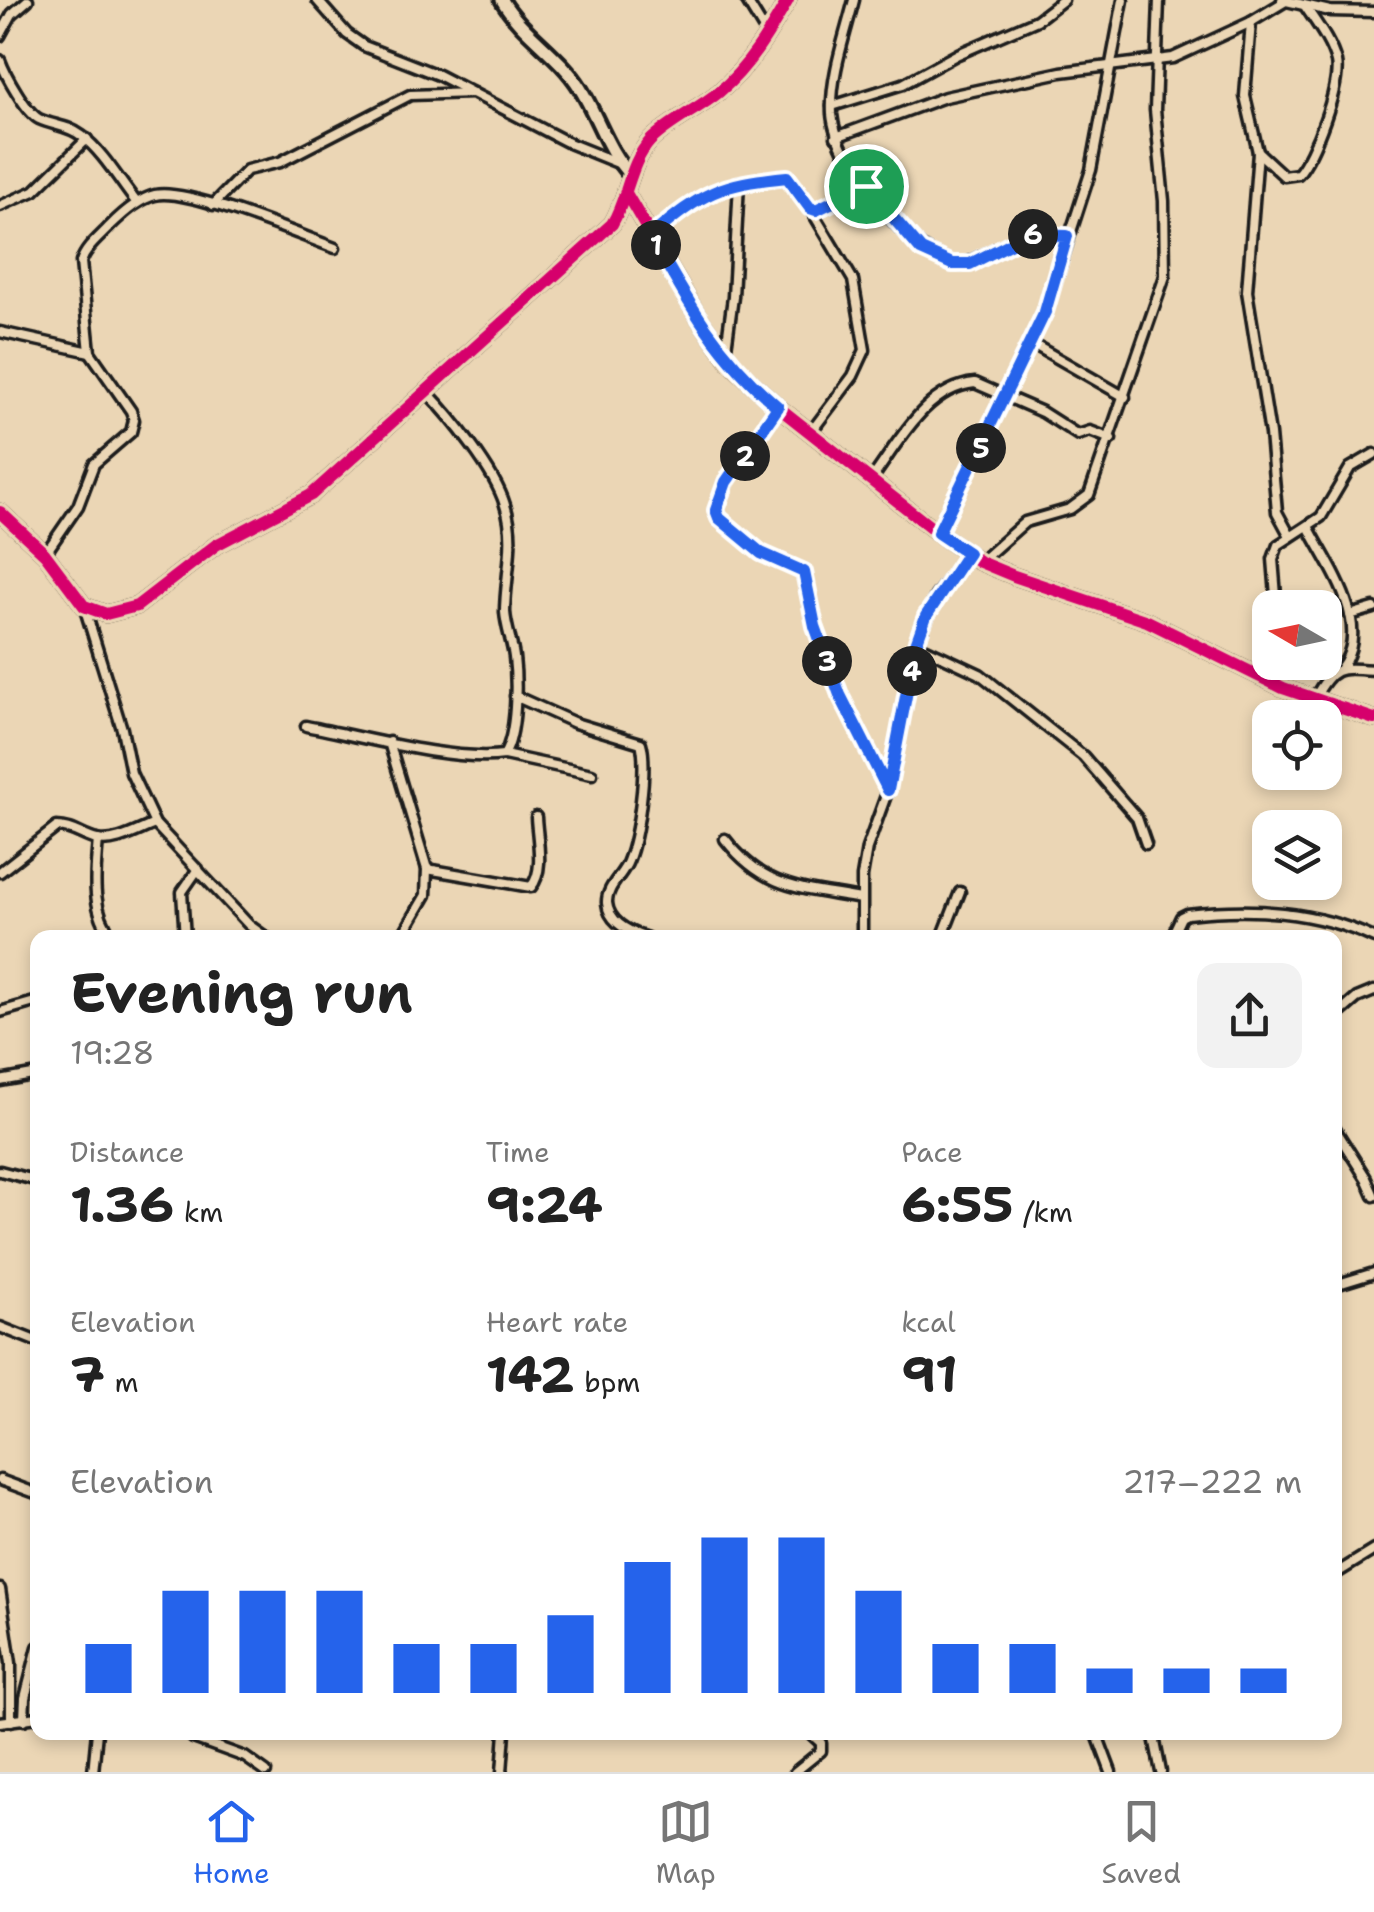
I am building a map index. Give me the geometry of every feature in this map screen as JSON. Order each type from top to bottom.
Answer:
[{"type":"street","points":[[0,36],[12,14],[28,0]]},
{"type":"street","points":[[317,0],[347,34],[364,46],[424,69],[571,144],[618,163]]},
{"type":"street","points":[[502,0],[580,88],[618,163],[630,176]]},
{"type":"street","points":[[746,0],[768,36]]},
{"type":"street","points":[[84,606],[106,614],[137,606],[216,546],[311,495],[612,224],[640,154],[650,142],[719,92],[768,36],[788,0]]},
{"type":"street","points":[[854,0],[832,106],[836,136],[866,186],[921,250],[952,264],[970,264],[1027,235],[1067,236]]},
{"type":"street","points":[[832,106],[903,84],[958,54],[1036,20],[1063,0]]},
{"type":"street","points":[[938,533],[1045,312],[1067,236],[1086,191],[1114,63],[1123,0]]},
{"type":"street","points":[[980,562],[1025,522],[1079,504],[1089,495],[1165,276],[1164,201],[1155,110],[1159,0]]},
{"type":"street","points":[[836,136],[945,97],[1114,63],[1156,62],[1251,22],[1283,1],[1359,14],[1374,12]]},
{"type":"street","points":[[1258,152],[1284,176],[1298,174],[1318,135],[1335,84],[1332,50],[1305,6]]},
{"type":"street","points":[[1251,22],[1245,96],[1258,152],[1247,290],[1270,434],[1276,512],[1290,536]]},
{"type":"street","points":[[0,60],[5,74],[32,112],[39,119],[70,127],[86,139],[138,204]]},
{"type":"street","points":[[213,205],[247,170],[280,162],[410,95],[473,93]]},
{"type":"street","points":[[0,206],[34,192],[86,139]]},
{"type":"street","points":[[651,236],[696,199],[739,183],[787,177],[853,280],[865,350],[854,376],[810,432]]},
{"type":"street","points":[[725,356],[733,297],[739,183]]},
{"type":"street","points":[[810,208],[821,209],[866,186]]},
{"type":"street","points":[[626,193],[725,356],[778,407],[938,533],[980,562],[1147,621],[1283,688],[1374,719]]},
{"type":"street","points":[[45,554],[78,506],[94,464],[124,440],[133,426],[132,411],[90,352],[84,253],[115,221],[158,194],[213,205],[335,248]]},
{"type":"street","points":[[0,332],[90,352]]},
{"type":"street","points":[[1031,343],[1125,397]]},
{"type":"street","points":[[871,480],[931,402],[954,388],[974,384],[1042,412],[1078,435],[1090,430],[1110,439]]},
{"type":"street","points":[[427,392],[453,419],[505,502],[511,548],[505,614],[514,662],[515,696],[504,755]]},
{"type":"street","points":[[778,407],[726,482],[716,510],[719,518],[761,553],[804,572],[815,626],[840,695],[888,790]]},
{"type":"street","points":[[1276,590],[1273,559],[1278,545],[1309,528],[1332,502],[1350,468],[1374,454]]},
{"type":"street","points":[[0,512],[45,554],[84,606],[122,729],[131,773],[155,824],[256,930]]},
{"type":"street","points":[[1309,528],[1350,615],[1353,648],[1342,668],[1374,670]]},
{"type":"street","points":[[862,930],[867,848],[888,790],[916,644],[936,596],[968,553]]},
{"type":"street","points":[[1350,615],[1374,608]]},
{"type":"street","points":[[916,644],[980,674],[1084,756],[1138,818],[1146,844]]},
{"type":"street","points":[[1282,680],[1283,688]]},
{"type":"street","points":[[1314,699],[1325,680]]},
{"type":"street","points":[[515,696],[575,723],[642,742],[631,855],[610,889],[607,903],[613,917],[628,930]]},
{"type":"street","points":[[306,726],[448,752],[504,755],[592,774]]},
{"type":"street","points":[[389,742],[427,869],[426,895],[406,930]]},
{"type":"street","points":[[427,869],[531,887],[539,867],[536,818]]},
{"type":"street","points":[[0,872],[57,827],[98,840],[114,839],[155,824]]},
{"type":"street","points":[[725,839],[738,856],[768,880],[861,899]]},
{"type":"street","points":[[98,840],[94,880],[101,920],[108,930]]},
{"type":"street","points":[[185,930],[182,892],[198,869]]},
{"type":"street","points":[[945,930],[960,892]]},
{"type":"street","points":[[1175,930],[1187,914],[1276,911],[1333,921],[1374,938]]},
{"type":"street","points":[[1342,1011],[1357,998],[1374,991]]},
{"type":"street","points":[[0,1012],[30,1003]]},
{"type":"street","points":[[0,1080],[30,1075]]},
{"type":"street","points":[[1342,1139],[1374,1196]]},
{"type":"street","points":[[0,1171],[30,1179]]},
{"type":"street","points":[[1342,1283],[1374,1272]]},
{"type":"street","points":[[0,1327],[30,1339]]},
{"type":"street","points":[[0,1480],[30,1491]]},
{"type":"street","points":[[1342,1570],[1374,1550]]},
{"type":"street","points":[[0,1589],[11,1663],[11,1720]]},
{"type":"street","points":[[24,1720],[30,1676]]},
{"type":"street","points":[[0,1722],[30,1719]]},
{"type":"street","points":[[93,1772],[96,1740]]},
{"type":"street","points":[[199,1740],[245,1756],[266,1772]]},
{"type":"street","points":[[502,1772],[504,1740]]},
{"type":"street","points":[[794,1772],[821,1751],[819,1740]]},
{"type":"street","points":[[1099,1740],[1111,1772]]},
{"type":"street","points":[[1155,1740],[1161,1772]]},
{"type":"cycle path","points":[[0,512],[45,554],[84,606],[106,614],[137,606],[216,545],[311,495],[612,224],[637,160],[650,141],[740,72],[788,0]]},
{"type":"cycle path","points":[[626,193],[699,318],[732,365],[778,407],[938,533],[980,562],[1147,621],[1283,688],[1374,719]]},
{"type":"route","points":[[787,177],[810,208],[816,210],[866,186],[921,250],[952,264],[970,264],[1027,235],[1067,236],[1045,312],[938,533],[968,553],[936,596],[916,644],[888,790],[840,695],[815,626],[804,572],[761,553],[719,518],[716,510],[726,482],[778,407],[725,356],[651,236],[696,199],[739,183],[787,177]]}]
